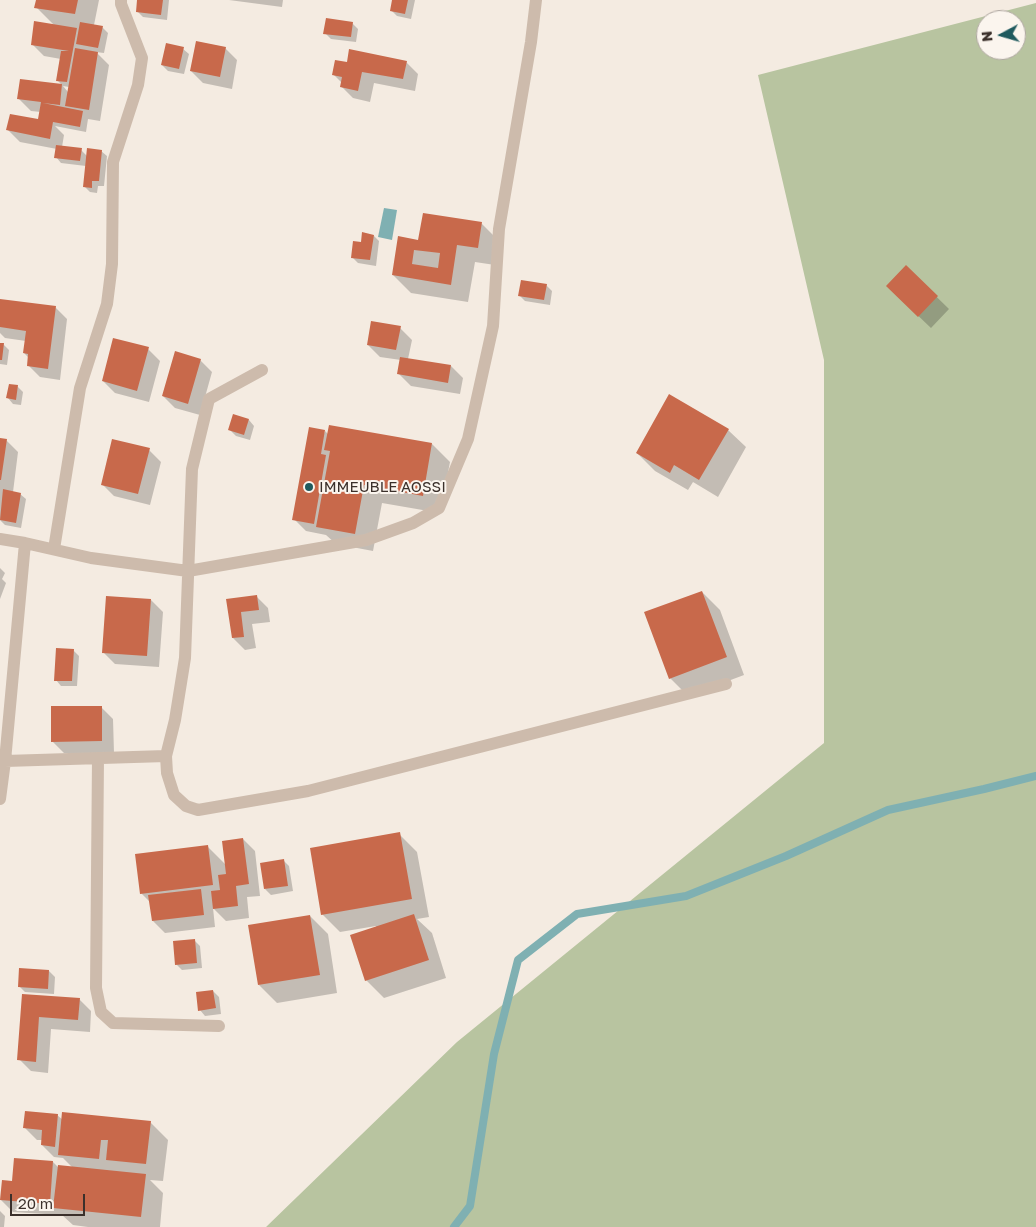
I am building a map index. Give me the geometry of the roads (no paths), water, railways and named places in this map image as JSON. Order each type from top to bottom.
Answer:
[{"type":"street","points":[[54,549],[80,388],[107,304],[112,264],[113,162],[138,85],[142,58],[120,4],[121,0]]},
{"type":"street","points":[[0,540],[25,543],[91,558],[188,570],[366,540],[413,523],[439,508],[468,439],[493,326],[499,229],[531,42],[536,0]]},
{"type":"street","points":[[262,370],[209,399],[192,469],[185,658],[175,720],[166,756],[167,773],[174,795],[186,806],[198,810],[308,791],[423,760],[726,684]]},
{"type":"street","points":[[0,799],[25,543]]},
{"type":"street","points":[[5,761],[166,756]]},
{"type":"street","points":[[98,758],[96,988],[100,1012],[114,1023],[219,1026]]},
{"type":"water","points":[[384,208],[397,210],[392,240],[378,237]]},
{"type":"waterway","points":[[454,1227],[470,1206],[494,1054],[518,960],[577,914],[686,896],[786,856],[888,810],[1036,776]]},
{"type":"place","name":"IMMEUBLE AOSSI","points":[[309,487]]}]
